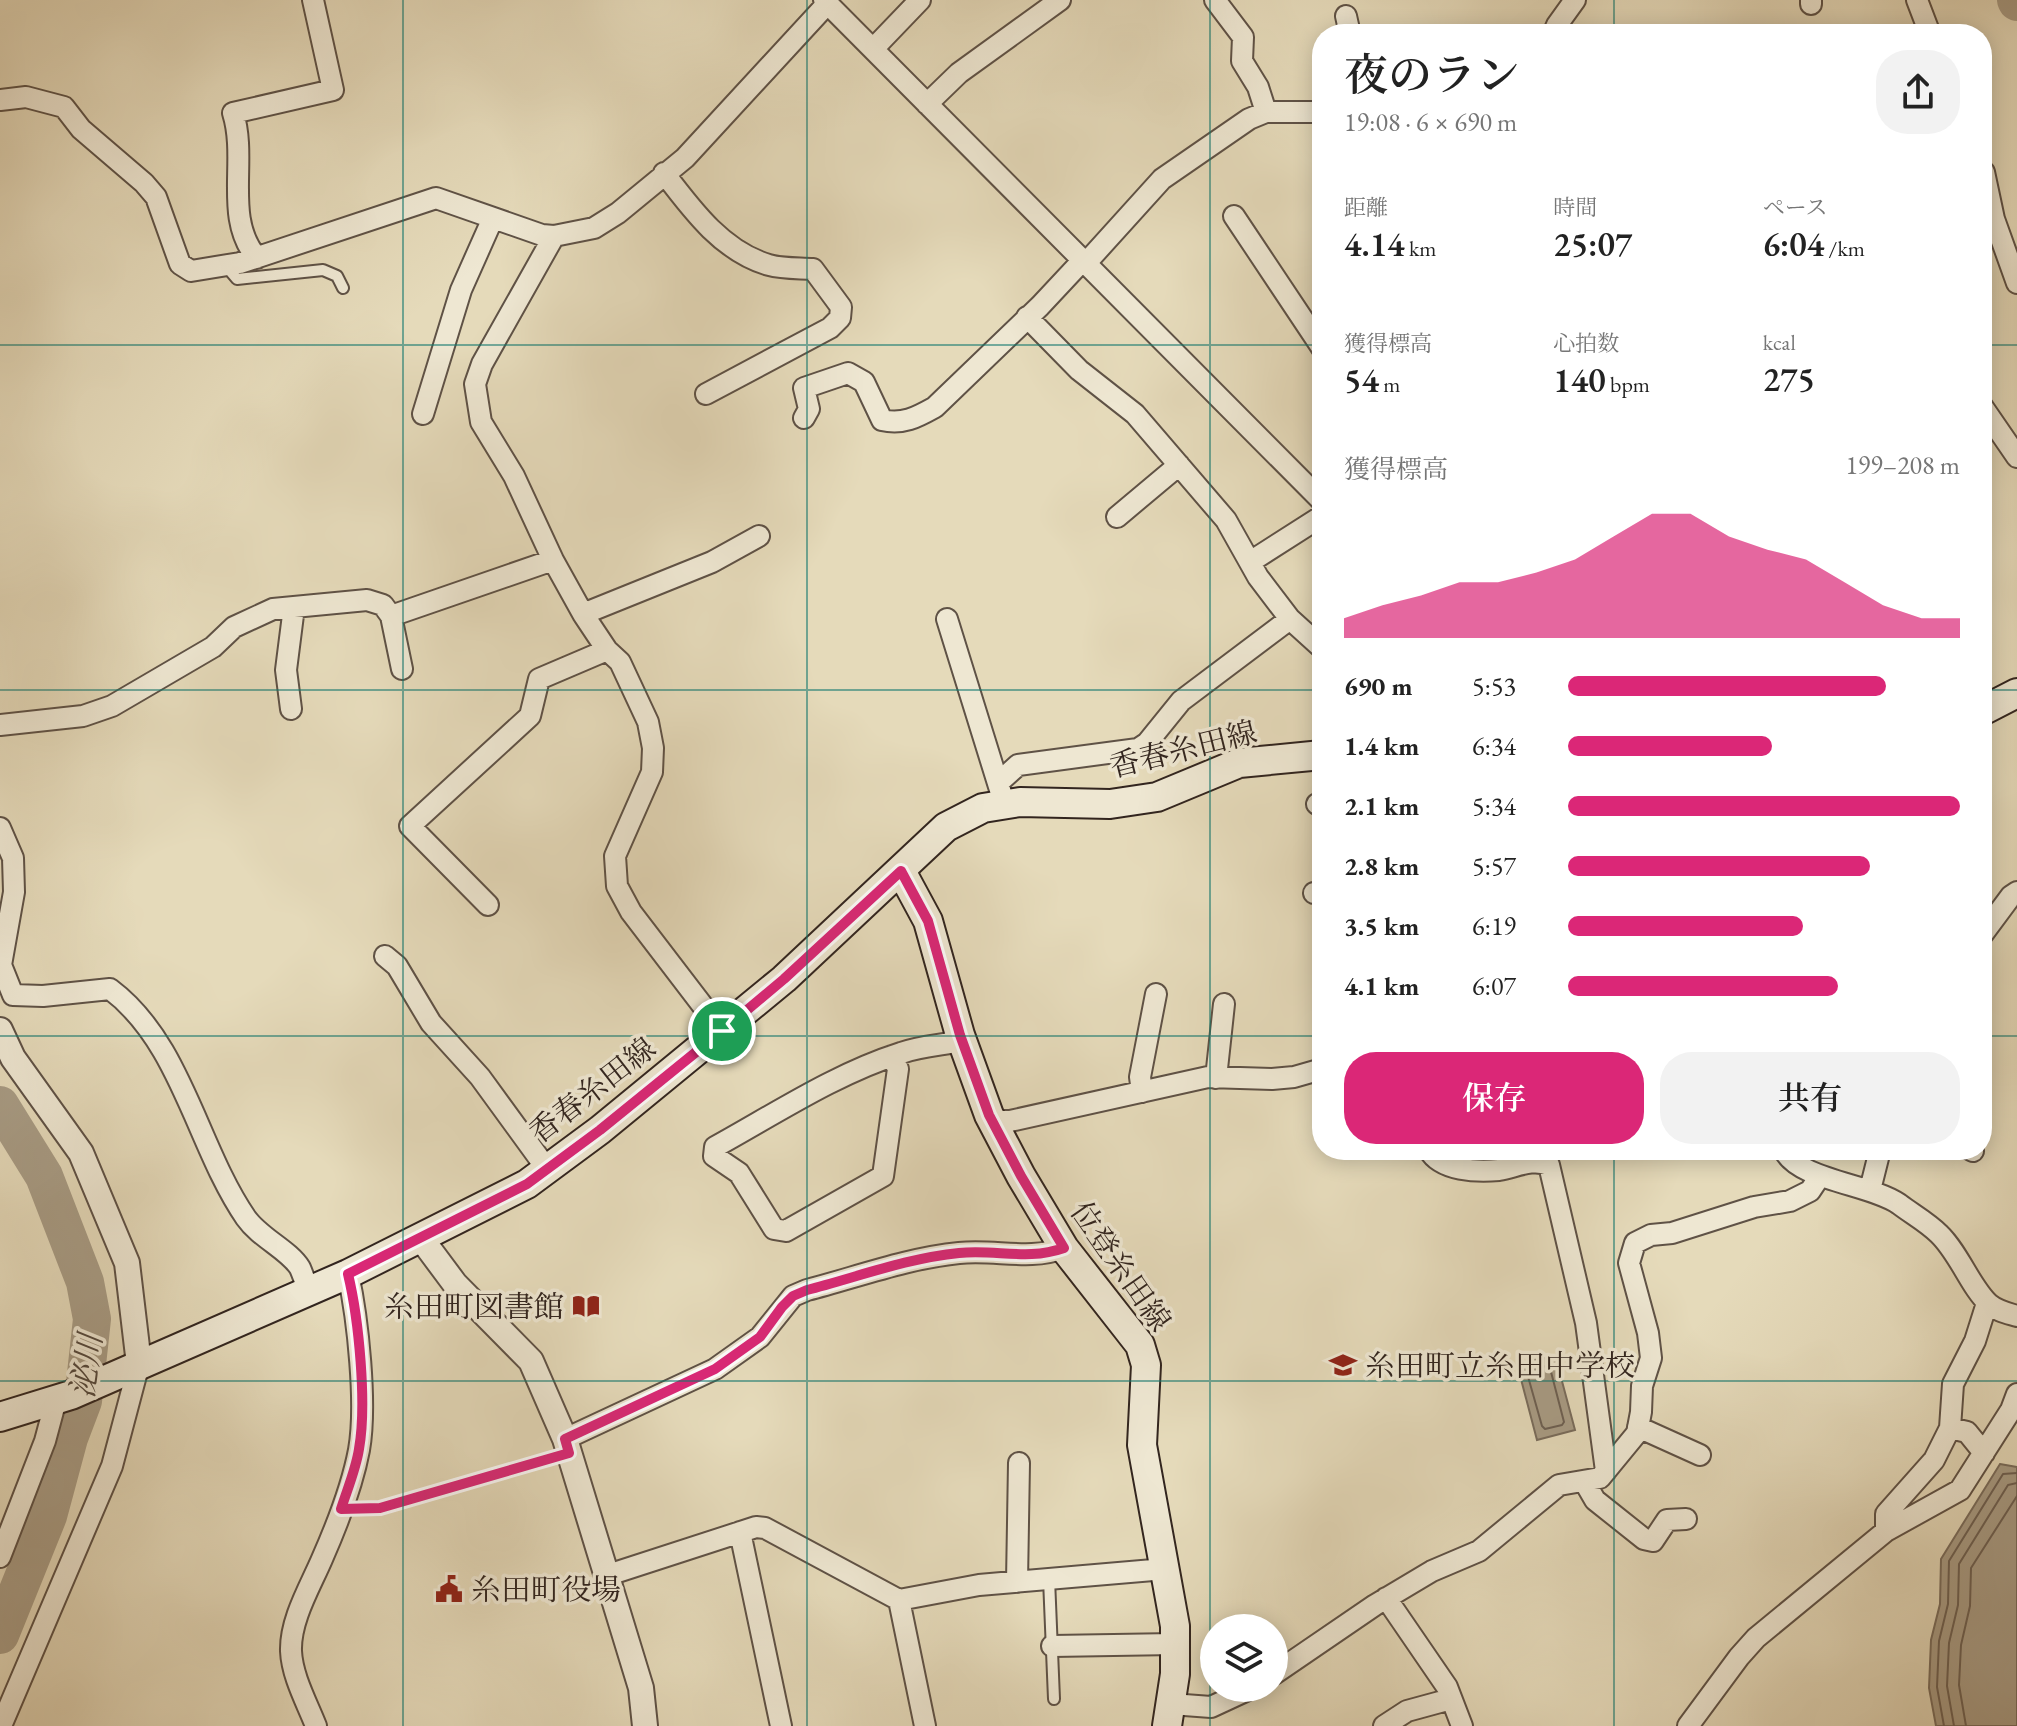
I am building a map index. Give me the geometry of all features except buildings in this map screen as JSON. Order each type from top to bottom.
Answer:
[{"type":"main road","points":[[1992,707],[2015,699]]},
{"type":"main road","name":"香春糸田線","points":[[0,1417],[64,1397],[348,1274],[527,1184],[600,1130],[784,979],[946,827],[983,808],[1001,794],[1020,802],[1110,804],[1157,797],[1239,763],[1312,756]]},
{"type":"main road","name":"位登糸田線","points":[[901,871],[928,921],[962,1041],[992,1121],[1064,1248],[1140,1345],[1146,1365],[1142,1445],[1175,1626],[1169,1715]]},
{"type":"street","points":[[257,258],[247,246],[238,216],[240,144],[233,113],[333,90],[313,0]]},
{"type":"street","points":[[873,49],[920,0]]},
{"type":"street","points":[[927,104],[959,73],[1060,0]]},
{"type":"street","points":[[1215,0],[1243,37],[1242,61],[1258,87],[1266,112]]},
{"type":"street","points":[[1558,24],[1575,0]]},
{"type":"street","points":[[1917,0],[1926,24]]},
{"type":"street","points":[[0,100],[26,97],[64,107],[81,129],[156,197],[180,264],[191,271],[257,258],[436,198],[542,235],[554,236],[594,228],[618,213],[685,158],[826,2],[1312,491]]},
{"type":"street","points":[[804,418],[809,409],[804,388],[848,373],[864,382],[882,420],[897,424],[935,407],[1084,262],[1162,179],[1249,119],[1266,112],[1312,112]]},
{"type":"street","points":[[664,173],[726,244],[749,258],[773,266],[813,269],[841,307],[840,318],[830,328],[706,394]]},
{"type":"street","points":[[1992,210],[2017,283]]},
{"type":"street","points":[[1234,216],[1312,333]]},
{"type":"street","points":[[423,414],[461,290],[493,218]]},
{"type":"street","points":[[554,236],[482,364],[475,384],[481,422],[514,476],[553,560],[583,614],[607,650],[620,662],[648,722],[653,748],[652,772],[615,856],[617,886],[631,912],[722,1031]]},
{"type":"street","points":[[1027,317],[1079,370],[1135,414],[1226,520],[1258,577],[1290,619],[1312,639]]},
{"type":"street","points":[[1992,421],[2017,457]]},
{"type":"street","points":[[1117,517],[1179,465]]},
{"type":"street","points":[[1250,562],[1312,522]]},
{"type":"street","points":[[583,614],[712,562],[759,536]]},
{"type":"street","points":[[391,616],[553,560]]},
{"type":"street","points":[[0,725],[83,716],[112,706],[213,647],[234,627],[273,609],[367,600],[383,605],[391,616],[402,669]]},
{"type":"street","points":[[291,709],[286,670],[294,607]]},
{"type":"street","points":[[947,619],[1001,794]]},
{"type":"street","points":[[1001,794],[1018,765],[1138,749],[1147,743],[1181,701],[1290,619]]},
{"type":"street","points":[[488,905],[410,826],[530,716],[539,679],[607,650]]},
{"type":"street","points":[[0,828],[13,858],[14,892],[1,965],[7,995],[43,996],[110,989],[123,998],[172,1064],[230,1195],[254,1229],[299,1266],[309,1291]]},
{"type":"street","points":[[1992,922],[2017,892]]},
{"type":"street","points":[[385,956],[397,966],[431,1023],[480,1077],[547,1169]]},
{"type":"street","points":[[1142,1092],[1140,1077],[1156,994]]},
{"type":"street","points":[[1216,1078],[1224,1004]]},
{"type":"street","points":[[0,1030],[13,1058],[81,1153],[127,1263],[139,1364],[112,1466],[1,1726]]},
{"type":"street","points":[[892,1056],[898,1069],[883,1176],[786,1231],[774,1229],[739,1173],[714,1156],[715,1147],[853,1071],[892,1056],[962,1041]]},
{"type":"street","points":[[992,1121],[1010,1121],[1216,1078],[1294,1077],[1312,1072]]},
{"type":"street","points":[[1438,1160],[1471,1170],[1498,1170],[1539,1161],[1549,1165],[1586,1323],[1606,1471]]},
{"type":"street","points":[[1793,1160],[1820,1176],[1891,1199],[1938,1233],[1960,1259],[1987,1303],[1999,1311],[2017,1316]]},
{"type":"street","points":[[1870,1190],[1878,1160]]},
{"type":"street","points":[[1288,1664],[1386,1598],[1432,1571],[1479,1551],[1559,1485],[1600,1478],[1606,1471],[1637,1433],[1642,1386],[1651,1358],[1648,1333],[1629,1263],[1635,1243],[1651,1235],[1672,1233],[1754,1207],[1790,1201],[1810,1191],[1820,1176]]},
{"type":"street","points":[[420,1237],[455,1284],[531,1361],[567,1446],[641,1688],[645,1726]]},
{"type":"street","points":[[567,1446],[715,1369],[760,1337],[782,1307],[793,1296],[807,1290],[932,1257],[963,1252],[1043,1255],[1064,1248]]},
{"type":"street","points":[[316,1726],[291,1652],[294,1626],[341,1509],[359,1451],[363,1418],[354,1301],[348,1274]]},
{"type":"street","points":[[1886,1531],[1886,1514],[1934,1460],[1950,1428],[1953,1384],[1975,1341],[1987,1303]]},
{"type":"street","points":[[1690,1725],[1756,1638],[1886,1531],[1960,1490],[2011,1410],[2017,1394]]},
{"type":"street","points":[[0,1557],[64,1397]]},
{"type":"street","points":[[1638,1427],[1700,1455]]},
{"type":"street","points":[[1950,1428],[1967,1432],[1984,1453]]},
{"type":"street","points":[[1017,1582],[1019,1463]]},
{"type":"street","points":[[1584,1481],[1595,1500],[1644,1539],[1653,1541],[1667,1520],[1686,1519]]},
{"type":"street","points":[[605,1576],[756,1527],[765,1528],[899,1600],[979,1585],[1165,1569]]},
{"type":"street","points":[[740,1532],[781,1726]]},
{"type":"street","points":[[1386,1598],[1447,1687],[1462,1726]]},
{"type":"street","points":[[899,1600],[925,1726]]},
{"type":"street","points":[[1052,1646],[1175,1644]]},
{"type":"street","points":[[1384,1726],[1407,1711],[1451,1699]]},
{"type":"street","points":[[1169,1715],[1222,1702]]},
{"type":"lane","points":[[226,266],[237,279],[323,270],[337,276],[343,288]]},
{"type":"lane","points":[[341,1509],[380,1508],[567,1446]]},
{"type":"lane","points":[[1049,1579],[1054,1699]]},
{"type":"water","points":[[1555,1355],[1575,1430],[1537,1440],[1517,1364]]},
{"type":"water","points":[[2000,1464],[2017,1467],[2017,1726],[1936,1726],[1929,1688],[1931,1640],[1940,1604],[1941,1559]]},
{"type":"waterway","name":"泌川","points":[[0,1105],[44,1176],[85,1282],[92,1319],[83,1401],[69,1438],[48,1516],[0,1635]]},
{"type":"place","name":"糸田町図書館","points":[[586,1306]]},
{"type":"place","name":"糸田町立糸田中学校","points":[[1343,1365]]},
{"type":"place","name":"糸田町役場","points":[[449,1589]]},
{"type":"route","points":[[901,871],[928,921],[960,1035],[989,1115],[1064,1248],[1043,1255],[963,1252],[932,1257],[807,1290],[793,1296],[782,1307],[760,1337],[715,1369],[565,1439],[569,1453],[380,1508],[341,1509],[359,1451],[363,1418],[354,1301],[348,1274],[527,1184],[600,1130],[722,1031],[784,979],[901,871]]}]
